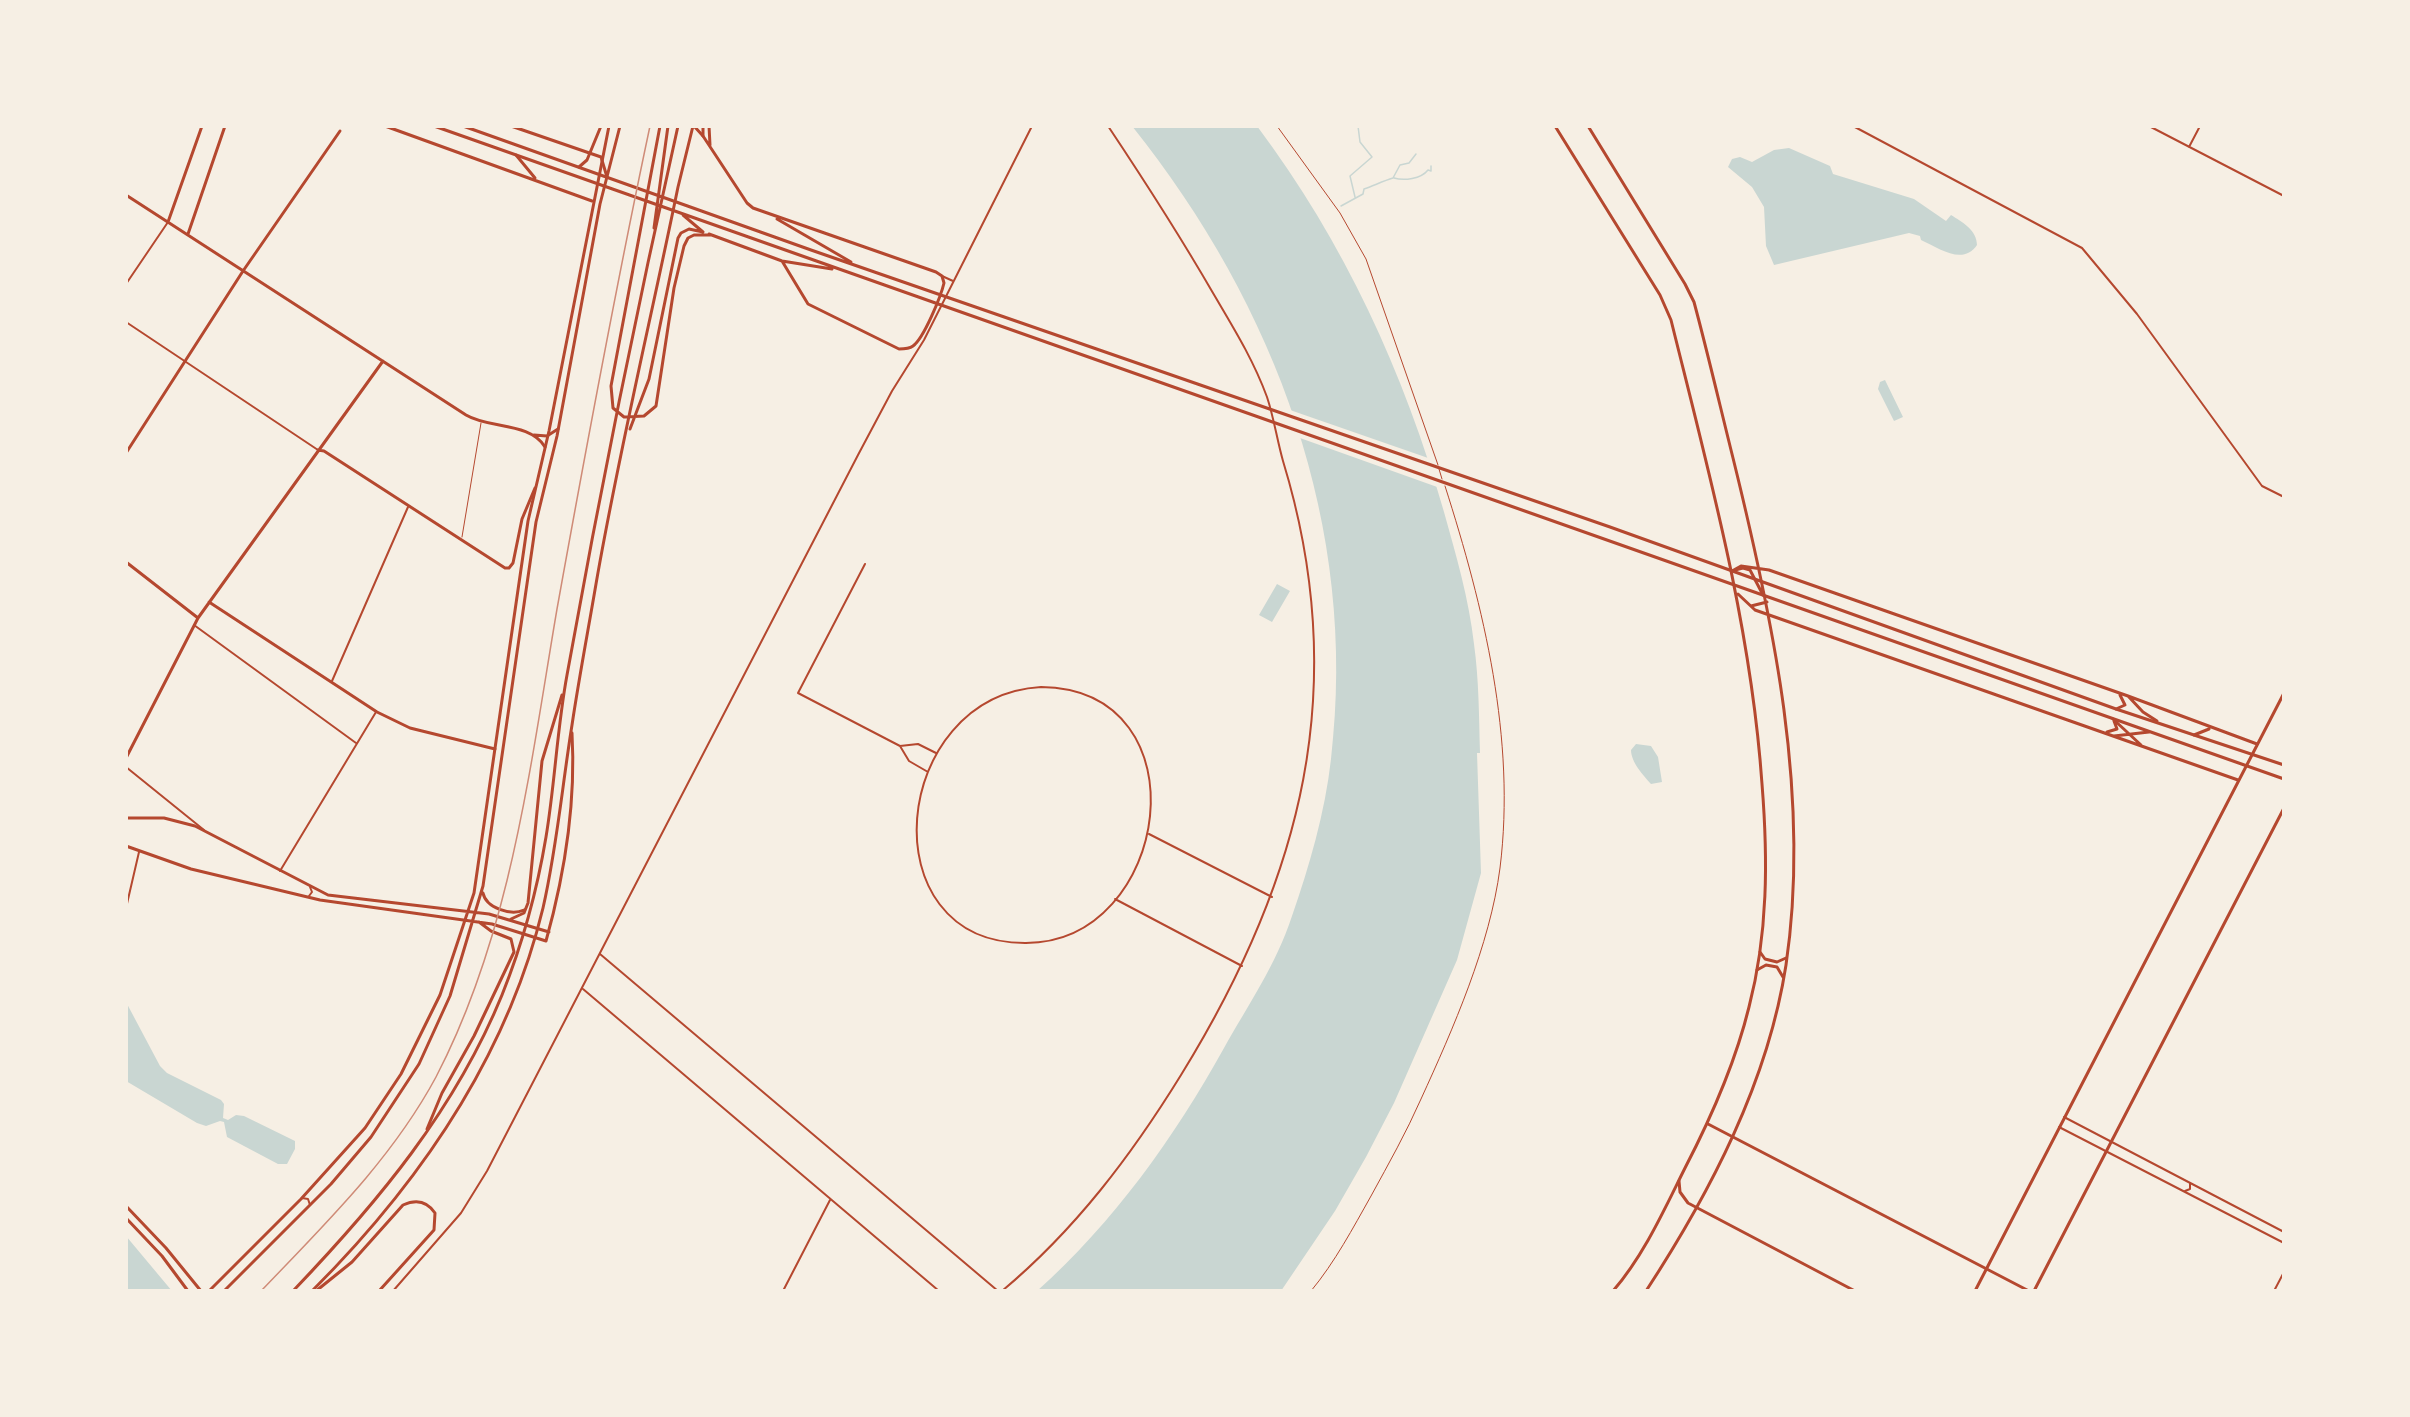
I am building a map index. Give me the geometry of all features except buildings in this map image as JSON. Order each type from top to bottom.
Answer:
[{"type":"main road","points":[[168,222],[202,126]]},
{"type":"main road","points":[[188,234],[225,126]]},
{"type":"main road","points":[[385,126],[592,201]]},
{"type":"main road","points":[[434,126],[2284,779]]},
{"type":"main road","points":[[463,126],[1610,527],[2116,709],[2284,765]]},
{"type":"main road","points":[[511,126],[601,158]]},
{"type":"main road","points":[[579,167],[590,154],[601,126]]},
{"type":"main road","points":[[209,1291],[301,1200],[358,1136],[401,1074],[441,995],[475,887],[528,521],[546,448],[592,201],[609,126]]},
{"type":"main road","points":[[224,1291],[351,1163],[405,1089],[446,1007],[476,921],[536,522],[558,429],[604,187],[620,126]]},
{"type":"main road","points":[[660,126],[611,386],[613,408],[624,417],[644,417],[656,406],[674,288],[684,246],[688,238],[694,235],[711,235]]},
{"type":"main road","points":[[651,246],[668,126]]},
{"type":"main road","points":[[293,1291],[346,1236],[389,1186],[422,1141],[462,1079],[501,996],[520,944],[546,837],[564,690],[651,246],[678,126]]},
{"type":"main road","points":[[703,126],[703,136]]},
{"type":"main road","points":[[709,126],[711,150]]},
{"type":"main road","points":[[1555,126],[1666,306],[1736,591],[1752,685],[1764,800],[1766,876],[1760,952],[1741,1039],[1708,1124],[1638,1256],[1613,1291]]},
{"type":"main road","points":[[1588,126],[1692,296],[1769,612],[1785,731],[1790,789],[1793,877],[1786,958],[1764,1054],[1733,1136],[1696,1208],[1646,1291]]},
{"type":"main road","points":[[694,127],[703,136],[749,206],[940,274],[944,286],[917,343],[910,348],[899,349],[808,304],[782,261]]},
{"type":"main road","points":[[314,1291],[357,1245],[434,1149],[457,1114],[505,1020],[526,965],[543,910],[558,840],[572,727],[597,580],[678,187],[694,127]]},
{"type":"main road","points":[[126,453],[243,271],[340,131]]},
{"type":"main road","points":[[514,154],[540,181]]},
{"type":"main road","points":[[601,158],[607,177]]},
{"type":"main road","points":[[126,195],[481,423],[527,433],[549,433]]},
{"type":"main road","points":[[681,214],[705,233]]},
{"type":"main road","points":[[771,215],[861,267]]},
{"type":"main road","points":[[625,443],[648,379],[677,242],[684,230],[705,233],[782,261],[840,270]]},
{"type":"main road","points":[[127,756],[198,618],[382,361]]},
{"type":"main road","points":[[532,435],[549,433],[558,429]]},
{"type":"main road","points":[[527,433],[546,448]]},
{"type":"main road","points":[[318,450],[324,451],[462,542],[509,568],[513,563],[522,519],[538,481]]},
{"type":"main road","points":[[126,562],[198,618]]},
{"type":"main road","points":[[1732,572],[1746,566],[1759,569],[2128,696],[2257,744]]},
{"type":"main road","points":[[1732,572],[1743,568],[1750,570],[1767,602]]},
{"type":"main road","points":[[1736,591],[1746,604],[2238,780]]},
{"type":"main road","points":[[209,602],[377,712],[410,728],[495,749]]},
{"type":"main road","points":[[1746,604],[1754,606],[1767,602]]},
{"type":"main road","points":[[510,919],[522,915],[527,906],[542,761],[564,690]]},
{"type":"main road","points":[[2116,692],[2126,702],[2116,709]]},
{"type":"main road","points":[[1975,1291],[2284,693]]},
{"type":"main road","points":[[2128,696],[2143,712],[2158,722]]},
{"type":"main road","points":[[2102,731],[2112,732],[2116,729],[2110,717]]},
{"type":"main road","points":[[2110,717],[2142,747]]},
{"type":"main road","points":[[126,846],[191,869],[307,897],[466,919],[546,941],[554,915],[566,851],[573,787],[572,727]]},
{"type":"main road","points":[[2194,735],[2211,728]]},
{"type":"main road","points":[[2111,736],[2156,733]]},
{"type":"main road","points":[[2034,1291],[2284,808]]},
{"type":"main road","points":[[126,818],[174,820],[206,832],[309,887],[336,897],[477,913],[510,919],[549,933]]},
{"type":"main road","points":[[483,886],[486,901],[494,906],[518,912],[527,906]]},
{"type":"main road","points":[[422,1141],[442,1093],[474,1036],[514,952],[514,944],[510,938],[491,931],[476,921]]},
{"type":"main road","points":[[1760,952],[1765,959],[1778,962],[1786,958]]},
{"type":"main road","points":[[1757,970],[1766,965],[1777,967],[1783,977]]},
{"type":"main road","points":[[1708,1124],[2029,1291]]},
{"type":"main road","points":[[1679,1181],[1684,1198],[1696,1208],[1855,1291]]},
{"type":"main road","points":[[314,1291],[352,1262],[404,1205],[416,1201],[424,1203],[435,1214],[434,1230],[379,1291]]},
{"type":"main road","points":[[126,1206],[166,1248],[201,1291]]},
{"type":"main road","points":[[126,1218],[162,1256],[188,1291]]},
{"type":"street","points":[[393,1291],[470,1199],[583,989],[858,455],[892,391],[924,340],[1032,126]]},
{"type":"street","points":[[600,954],[1000,1291],[1072,1225],[1124,1162],[1189,1062],[1242,966],[1272,897],[1297,815],[1310,734],[1314,667],[1312,622],[1300,522],[1269,402],[1244,344],[1108,126]]},
{"type":"street","points":[[1853,126],[2082,248],[2137,314],[2262,486],[2284,497]]},
{"type":"street","points":[[2149,126],[2284,195]]},
{"type":"street","points":[[2189,147],[2200,126]]},
{"type":"street","points":[[126,284],[168,222]]},
{"type":"street","points":[[940,274],[953,281]]},
{"type":"street","points":[[126,322],[318,450]]},
{"type":"street","points":[[332,681],[408,507]]},
{"type":"street","points":[[865,564],[798,693],[900,746],[909,761],[928,772]]},
{"type":"street","points":[[194,625],[356,743]]},
{"type":"street","points":[[1041,687],[1083,694],[1096,700],[1119,718],[1142,751],[1152,793],[1149,834],[1145,848],[1115,899],[1082,927],[1043,942],[1003,941],[963,925],[935,897],[924,875],[917,854],[916,816],[928,772],[937,754],[966,718],[999,697],[1041,687]]},
{"type":"street","points":[[280,871],[377,712]]},
{"type":"street","points":[[900,746],[919,744],[937,754]]},
{"type":"street","points":[[126,767],[206,832]]},
{"type":"street","points":[[1149,834],[1272,897]]},
{"type":"street","points":[[126,908],[139,852]]},
{"type":"street","points":[[307,897],[312,892],[309,887]]},
{"type":"street","points":[[1115,899],[1242,966]]},
{"type":"street","points":[[583,989],[939,1291]]},
{"type":"street","points":[[2064,1116],[2284,1232]]},
{"type":"street","points":[[2059,1127],[2108,1150],[2284,1243]]},
{"type":"street","points":[[2185,1191],[2190,1189],[2190,1183]]},
{"type":"street","points":[[301,1200],[308,1199],[309,1207]]},
{"type":"street","points":[[783,1291],[831,1199]]},
{"type":"street","points":[[2274,1291],[2284,1272]]},
{"type":"lane","points":[[1277,126],[1340,213],[1366,259],[1446,489],[1482,624],[1498,708],[1504,783],[1500,869],[1468,988],[1401,1145],[1354,1229],[1311,1291]]},
{"type":"lane","points":[[462,542],[481,423]]},
{"type":"shaded area","points":[[1132,126],[1257,126],[1288,170],[1344,262],[1390,359],[1428,460],[1444,512],[1472,627],[1479,712],[1480,753],[1477,753],[1481,873],[1457,960],[1394,1103],[1366,1157],[1335,1211],[1281,1291],[1037,1291],[1092,1237],[1141,1177],[1185,1114],[1261,984],[1285,934],[1304,878],[1321,819],[1331,759],[1336,673],[1332,588],[1318,505],[1296,423],[1266,344],[1228,268],[1183,195]]},
{"type":"shaded area","points":[[1789,148],[1830,166],[1833,174],[1914,199],[1946,221],[1951,215],[1972,231],[1977,245],[1971,251],[1958,255],[1943,251],[1921,240],[1920,236],[1909,233],[1774,265],[1766,246],[1764,207],[1752,187],[1728,167],[1732,159],[1740,157],[1752,162],[1774,150]]},
{"type":"shaded area","points":[[1885,380],[1903,417],[1894,421],[1878,389],[1880,382]]},
{"type":"shaded area","points":[[1277,584],[1290,591],[1272,622],[1259,615]]},
{"type":"shaded area","points":[[1636,744],[1651,746],[1658,757],[1662,782],[1651,784],[1638,768],[1631,750]]},
{"type":"shaded area","points":[[126,1002],[160,1066],[167,1073],[221,1100],[224,1104],[223,1118],[228,1120],[236,1115],[244,1116],[295,1141],[295,1149],[287,1164],[278,1164],[227,1137],[224,1122],[220,1121],[206,1126],[197,1123],[126,1081]]},
{"type":"shaded area","points":[[126,1236],[172,1291],[126,1291]]},
{"type":"pier","points":[[1290,410],[1431,459],[1440,488],[1300,438]]},
{"type":"waterway","points":[[1355,197],[1350,176],[1372,157],[1360,142],[1358,126]]},
{"type":"waterway","points":[[1341,206],[1363,194],[1364,189],[1393,178],[1400,165],[1409,163],[1416,154]]},
{"type":"waterway","points":[[1394,178],[1417,177],[1428,170],[1431,171],[1431,166]]},
{"type":"railway","points":[[261,1291],[356,1190],[399,1136],[436,1077],[462,1022],[483,965],[515,848],[527,789],[590,428],[650,126]]}]
